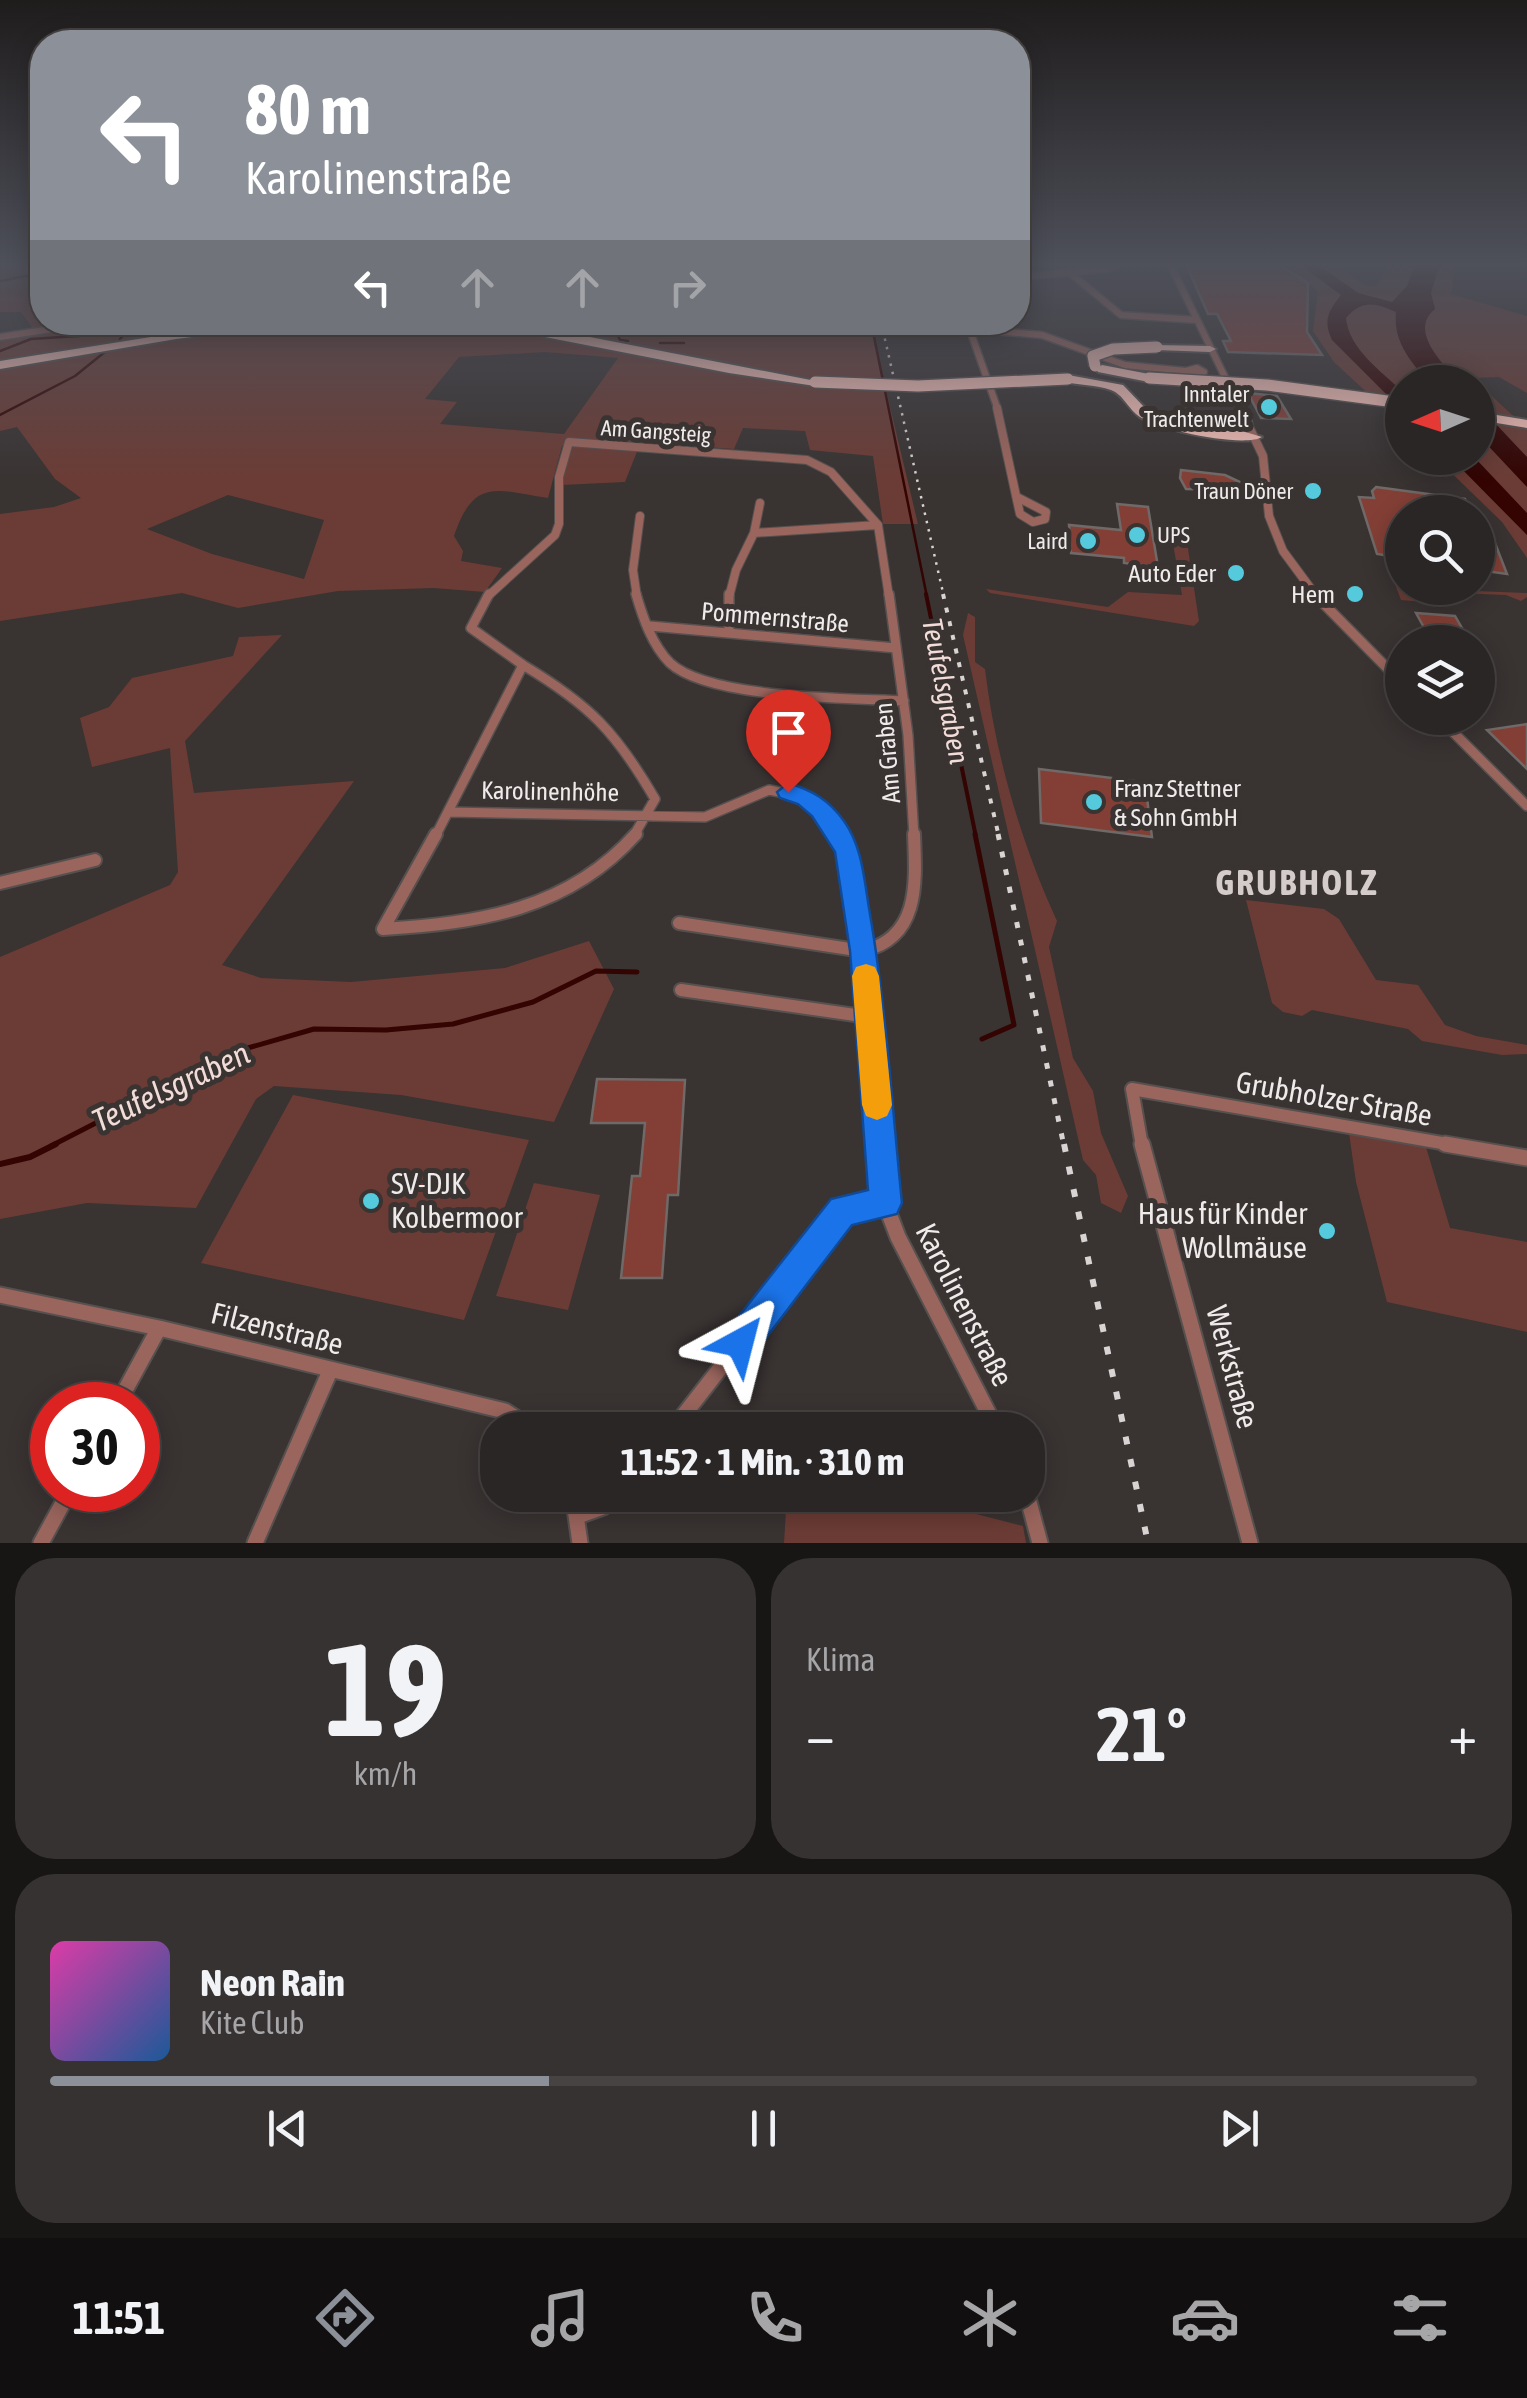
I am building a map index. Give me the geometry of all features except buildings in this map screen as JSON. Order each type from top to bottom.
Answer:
[{"type":"highway","points":[[0,365],[179,336]]},
{"type":"highway","points":[[574,336],[720,369],[814,382],[918,386],[1149,378],[1267,385],[1385,401]]},
{"type":"highway","points":[[1096,366],[1093,356],[1106,350],[1180,348],[1208,343]]},
{"type":"highway","points":[[1096,366],[1149,378]]},
{"type":"highway","points":[[1068,379],[1090,374],[1096,366]]},
{"type":"highway","points":[[1127,393],[1133,385],[1149,378]]},
{"type":"highway","points":[[1068,379],[1100,382],[1127,393],[1147,417],[1180,430],[1256,437]]},
{"type":"highway","points":[[1225,435],[1244,425],[1244,416]]},
{"type":"highway","points":[[1495,419],[1527,424]]},
{"type":"street","points":[[972,336],[1005,430],[1016,497]]},
{"type":"street","points":[[1045,336],[1114,362],[1184,372]]},
{"type":"street","points":[[1205,336],[1256,437],[1266,466],[1269,516],[1282,551],[1308,588],[1385,666]]},
{"type":"street","name":"Am Gangsteig","points":[[502,580],[544,548],[559,526],[558,492],[568,442],[807,460],[832,472],[878,526]]},
{"type":"street","points":[[729,632],[726,602],[730,578],[754,533],[760,503]]},
{"type":"street","points":[[640,516],[633,578],[641,612],[659,650],[671,665],[691,676],[774,690],[904,701]]},
{"type":"street","points":[[754,533],[878,526]]},
{"type":"street","name":"Am Graben","points":[[864,951],[890,945],[903,929],[910,912],[915,873],[904,701],[878,526]]},
{"type":"street","name":"Karolinenhöhe","points":[[502,580],[477,610],[471,628],[583,704],[634,761],[654,799],[651,814],[634,838],[558,896],[512,916],[464,924],[383,929],[449,812],[524,664]]},
{"type":"street","name":"Pommernstraße","points":[[650,626],[896,648]]},
{"type":"street","points":[[1456,735],[1527,806]]},
{"type":"street","name":"Karolinenstraße","points":[[651,814],[705,816],[769,790],[806,798],[836,828],[847,852],[864,951],[886,1203],[898,1238],[988,1412]]},
{"type":"street","name":"Karolinenhöhe","points":[[449,812],[651,814]]},
{"type":"street","points":[[0,883],[95,860]]},
{"type":"street","points":[[679,923],[864,951]]},
{"type":"street","points":[[681,990],[869,1016]]},
{"type":"street","name":"Grubholzer Straße","points":[[1132,1089],[1527,1158]]},
{"type":"street","name":"Werkstraße","points":[[1132,1089],[1142,1145],[1250,1543]]},
{"type":"street","points":[[686,1412],[843,1210],[886,1203]]},
{"type":"street","name":"Filzenstraße","points":[[0,1296],[159,1328],[505,1412]]},
{"type":"street","points":[[129,1382],[159,1328]]},
{"type":"street","points":[[255,1543],[330,1370]]},
{"type":"street","points":[[41,1543],[58,1512]]},
{"type":"street","points":[[577,1512],[580,1543]]},
{"type":"street","points":[[578,1516],[588,1512]]},
{"type":"street","points":[[1032,1512],[1040,1543]]},
{"type":"shaded area","points":[[873,336],[918,524],[883,524],[873,456],[810,450],[805,431],[743,428],[734,449],[575,438],[562,446],[548,498],[489,492],[470,504],[462,517],[454,536],[463,551],[461,561],[502,568],[485,592],[434,588],[338,591],[238,608],[182,593],[0,621],[0,514],[54,507],[81,498],[55,479],[17,427],[0,431],[0,339]],"holes":[[[545,352],[618,358],[564,434],[440,424],[457,402],[425,399],[459,357]],[[228,495],[324,520],[304,579],[212,554],[147,529]]]},
{"type":"shaded area","points":[[1316,336],[1527,336],[1527,393],[1495,377],[1495,365],[1385,365],[1385,409],[1334,362]]},
{"type":"shaded area","points":[[1331,336],[1351,336],[1385,375],[1385,393]]},
{"type":"shaded area","points":[[1398,336],[1426,336],[1444,365],[1415,365]]},
{"type":"shaded area","points":[[1495,399],[1527,429],[1527,558],[1495,515],[1495,495],[1474,495],[1454,475],[1495,475]]},
{"type":"shaded area","points":[[1495,423],[1527,457],[1527,487],[1495,453]]},
{"type":"shaded area","points":[[574,445],[638,449],[625,482],[562,485],[564,466]]},
{"type":"shaded area","points":[[1468,475],[1491,475],[1527,513],[1527,535],[1495,503],[1495,495],[1488,495]]},
{"type":"shaded area","points":[[1175,523],[1185,529],[1199,621],[1194,626],[990,593],[986,589],[1108,607],[1128,592],[1182,595],[1170,527]]},
{"type":"shaded area","points":[[1495,592],[1527,593],[1527,597],[1521,601]]},
{"type":"shaded area","points":[[968,613],[975,617],[975,662],[985,669],[1011,798],[1057,921],[1049,947],[1073,1058],[1093,1091],[1101,1133],[1128,1196],[1121,1213],[1101,1203],[1096,1175],[1083,1160],[963,635]]},
{"type":"shaded area","points":[[282,635],[185,741],[194,793],[354,781],[222,965],[261,978],[351,982],[505,968],[589,941],[614,989],[554,1122],[401,1095],[274,1086],[256,1099],[196,1208],[87,1203],[0,1219],[0,957],[170,885],[178,872],[170,748],[92,767],[80,718],[109,707],[132,678],[233,656],[239,637]]},
{"type":"shaded area","points":[[1246,900],[1324,909],[1339,919],[1376,980],[1418,985],[1445,1025],[1476,1036],[1527,1045],[1527,1054],[1502,1055],[1422,1041],[1408,1029],[1312,1010],[1302,1016],[1283,1012],[1272,1003]]},
{"type":"shaded area","name":"SV-DJK Kolbermoor","points":[[293,1095],[529,1140],[464,1320],[201,1263]]},
{"type":"shaded area","points":[[1349,1133],[1426,1147],[1450,1228],[1527,1242],[1527,1332],[1387,1302],[1356,1182]]},
{"type":"shaded area","points":[[534,1183],[600,1195],[568,1310],[496,1296]]},
{"type":"shaded area","points":[[786,1512],[968,1512],[1023,1526],[1026,1543],[784,1543]]},
{"type":"waterway","points":[[0,351],[31,339],[77,336]]},
{"type":"waterway","points":[[120,339],[123,336]]},
{"type":"waterway","points":[[618,336],[628,341]]},
{"type":"waterway","name":"Teufelsgraben","points":[[874,336],[927,597]]},
{"type":"waterway","points":[[660,343],[684,343]]},
{"type":"waterway","points":[[0,415],[75,376],[106,351]]},
{"type":"waterway","name":"Teufelsgraben","points":[[926,594],[976,837]]},
{"type":"waterway","name":"Teufelsgraben","points":[[975,834],[1014,1025],[982,1039]]},
{"type":"waterway","name":"Teufelsgraben","points":[[51,1146],[234,1052],[314,1029],[386,1030],[453,1024],[533,1002],[596,971],[637,972]]},
{"type":"waterway","name":"Teufelsgraben","points":[[0,1164],[30,1157],[56,1144]]},
{"type":"railway","points":[[884,336],[944,597]]},
{"type":"railway","points":[[943,594],[999,837]]},
{"type":"railway","points":[[998,834],[1064,1146]]},
{"type":"railway","points":[[1064,1144],[1148,1543]]},
{"type":"slow traffic","points":[[866,976],[877,1105]]},
{"type":"place","name":"Inntaler Trachtenwelt","points":[[1269,407]]},
{"type":"place","name":"Traun Döner","points":[[1313,491]]},
{"type":"place","name":"UPS","points":[[1137,535]]},
{"type":"place","name":"Laird","points":[[1088,541]]},
{"type":"place","name":"Auto Eder","points":[[1236,573]]},
{"type":"place","name":"Hem","points":[[1355,594]]},
{"type":"place","name":"Franz Stettner & Sohn GmbH","points":[[1094,802]]},
{"type":"place","name":"SV-DJK Kolbermoor","points":[[371,1201]]},
{"type":"place","name":"Haus für Kinder Wollmäuse","points":[[1327,1231]]},
{"type":"district","name":"GRUBHOLZ","points":[[1297,883]]},
{"type":"route","points":[[740,1343],[843,1210],[886,1203],[864,951],[847,852],[836,828],[821,810],[806,798],[788,792]]}]
